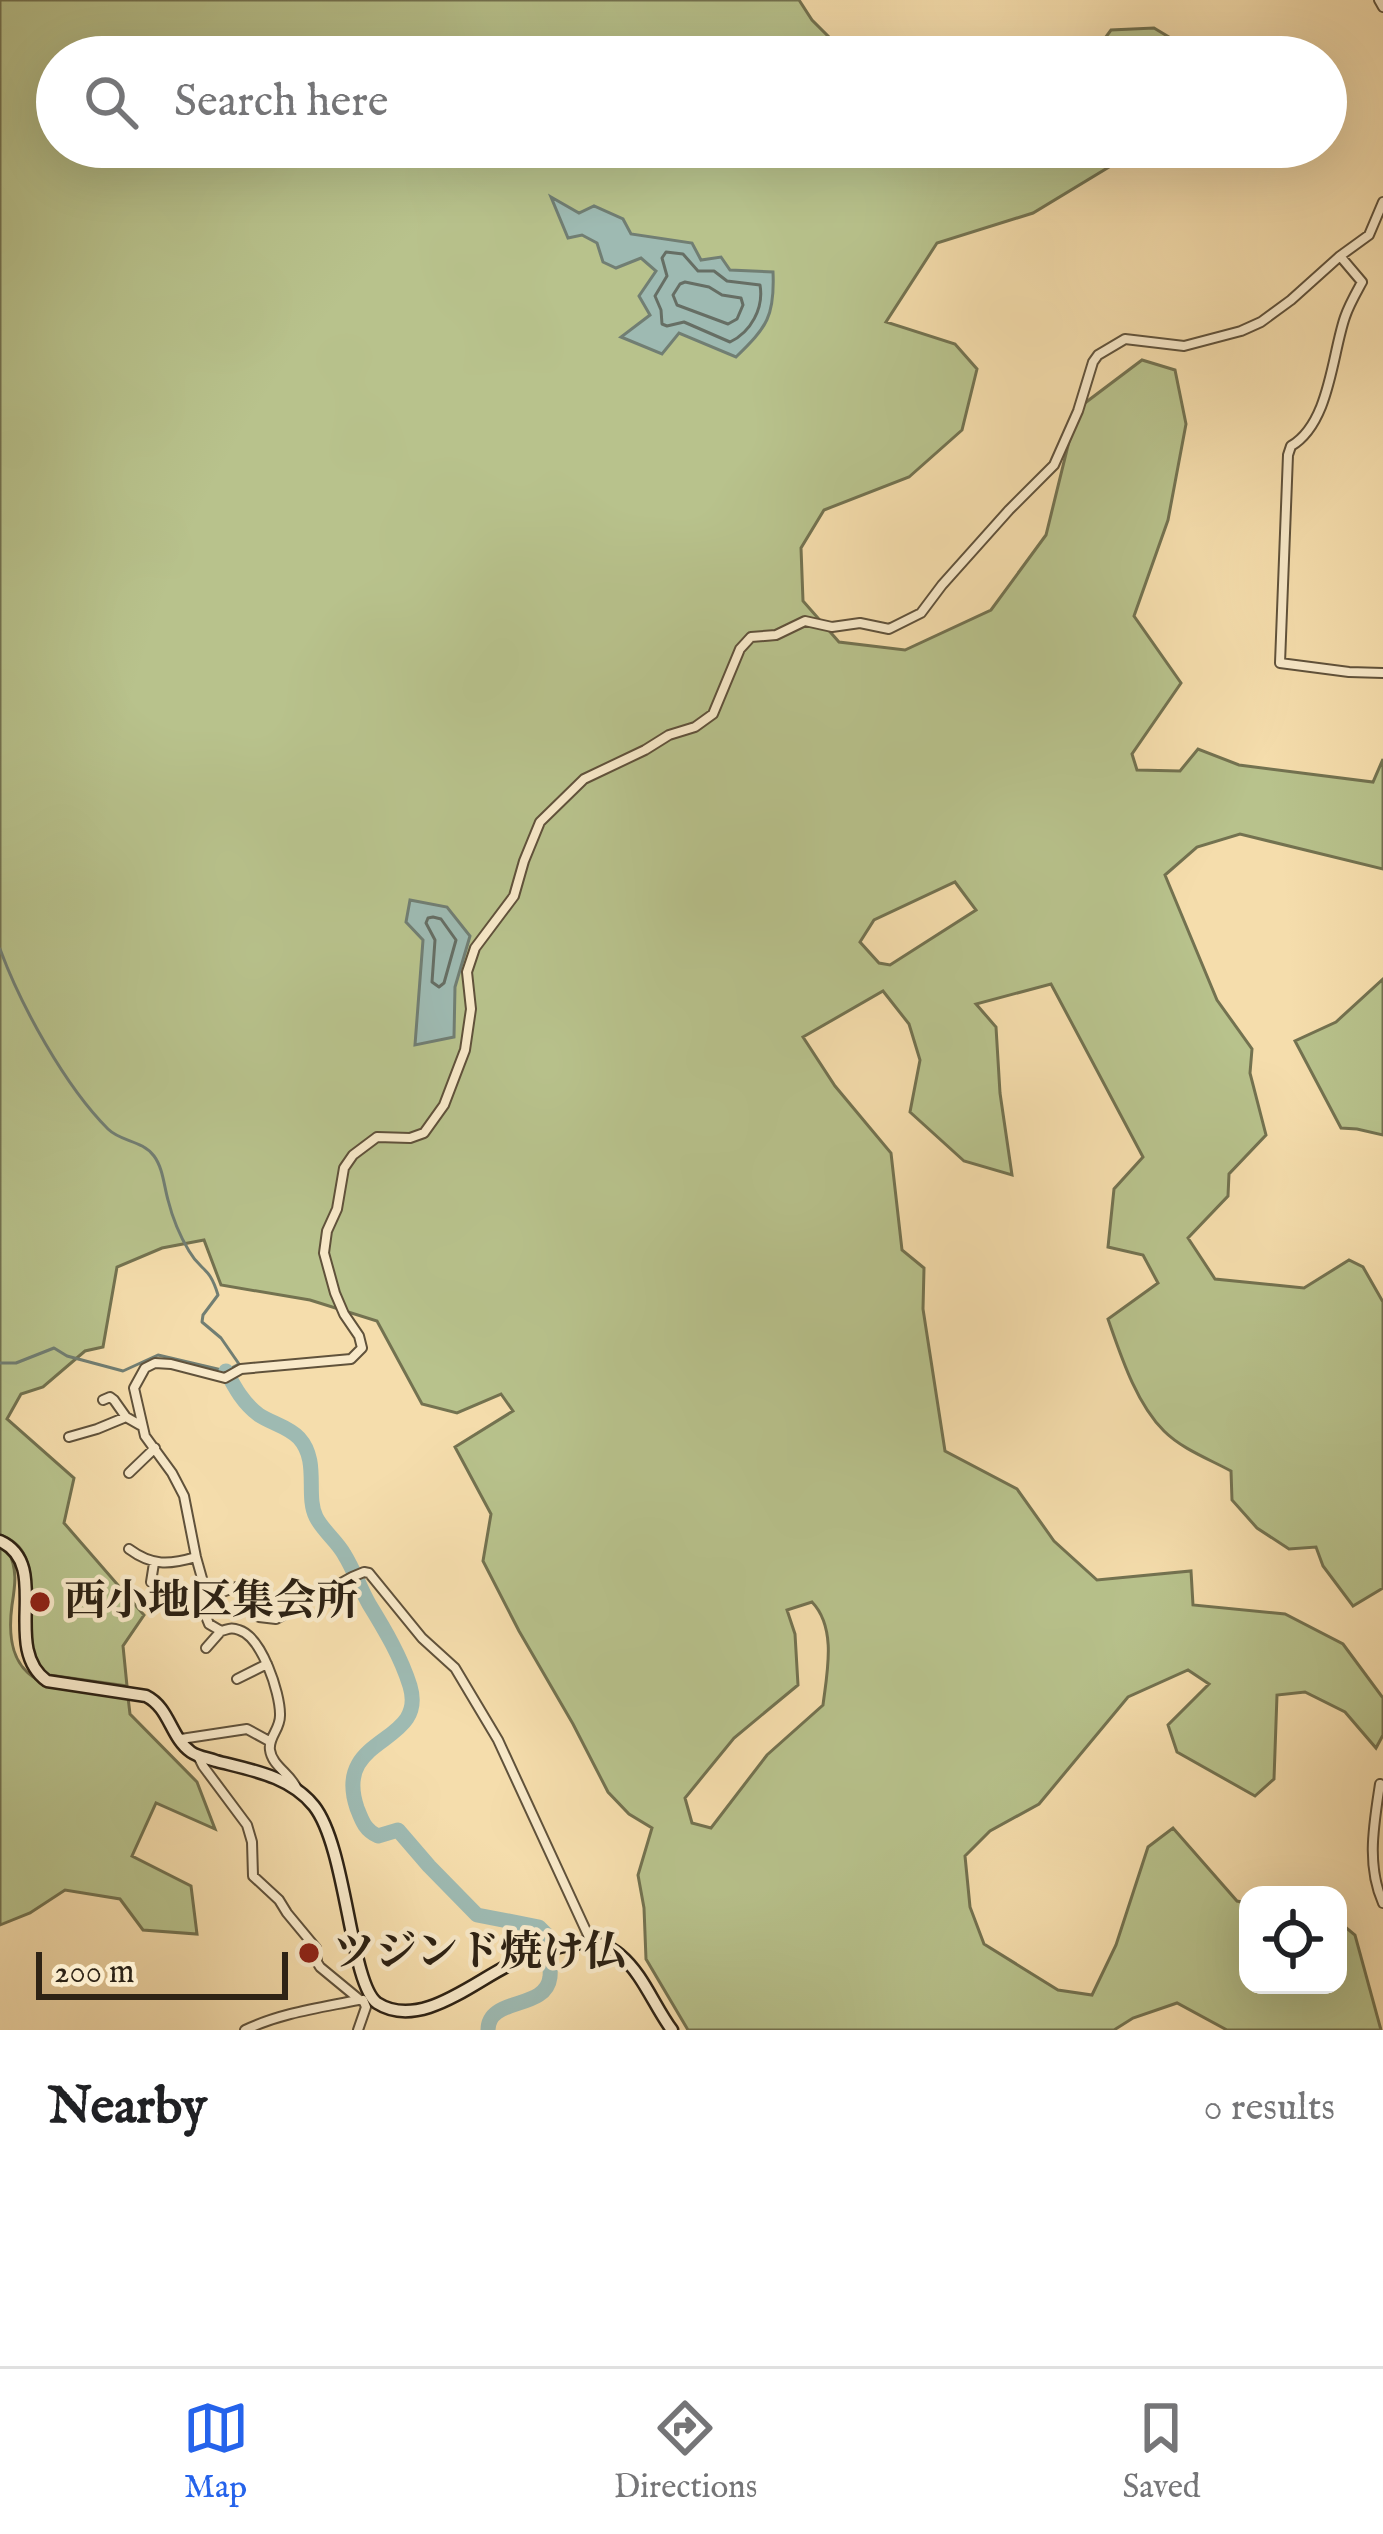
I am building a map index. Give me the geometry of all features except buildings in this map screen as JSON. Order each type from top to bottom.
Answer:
[{"type":"main road","points":[[0,1541],[11,1548],[20,1573],[15,1649],[35,1676],[146,1696],[166,1714],[179,1740],[198,1756],[267,1774],[314,1806],[330,1835],[365,1999],[397,2012],[418,2012],[504,1967],[557,1947],[589,1942],[615,1951],[631,1966],[672,2030]]},
{"type":"street","points":[[297,1791],[293,1779],[273,1759],[270,1741],[281,1719],[267,1664],[248,1634],[238,1629],[221,1631],[209,1624],[203,1610],[205,1589],[184,1496],[142,1427],[134,1388],[145,1368],[171,1364],[225,1378],[241,1369],[351,1359],[362,1348],[359,1336],[344,1315],[324,1252],[344,1168],[352,1155],[377,1137],[410,1138],[424,1132],[444,1105],[466,1050],[470,1009],[466,972],[475,948],[514,896],[540,822],[584,779],[713,714],[740,649],[751,637],[776,635],[805,620],[832,627],[860,623],[889,629],[920,614],[1054,465],[1093,362],[1107,347],[1125,339],[1184,346],[1241,331],[1278,310],[1370,235],[1383,202]]},
{"type":"street","points":[[1340,256],[1362,282],[1344,320],[1330,387],[1288,455],[1280,663],[1383,673]]},
{"type":"street","points":[[103,1400],[115,1400],[126,1417],[142,1427]]},
{"type":"street","points":[[69,1436],[126,1417]]},
{"type":"street","points":[[129,1473],[155,1448]]},
{"type":"street","points":[[129,1549],[154,1563],[196,1557]]},
{"type":"street","points":[[151,1582],[154,1563]]},
{"type":"street","points":[[205,1589],[220,1593],[236,1587],[259,1617],[276,1619],[352,1577],[369,1574],[422,1638],[455,1668],[498,1740],[589,1942]]},
{"type":"street","points":[[206,1648],[221,1631]]},
{"type":"street","points":[[237,1679],[267,1664]]},
{"type":"street","points":[[179,1740],[247,1729],[270,1741]]},
{"type":"street","points":[[198,1756],[247,1825],[254,1876],[316,1948],[320,1967],[365,1999],[358,2030]]},
{"type":"street","points":[[1380,1784],[1372,1857],[1383,1903]]},
{"type":"street","points":[[245,2030],[299,2011],[365,1999]]},
{"type":"green space","points":[[0,0],[799,0],[828,36],[36,36],[36,168],[1107,168],[1033,213],[937,243],[886,322],[955,344],[977,369],[962,430],[909,477],[824,510],[801,548],[803,601],[839,642],[905,650],[991,610],[1046,535],[1077,409],[1142,360],[1175,370],[1186,424],[1168,520],[1134,616],[1181,683],[1132,754],[1137,770],[1180,771],[1198,749],[1239,765],[1373,782],[1383,759],[1383,869],[1240,834],[1197,847],[1165,875],[1217,1000],[1252,1049],[1250,1073],[1266,1135],[1229,1174],[1228,1196],[1188,1238],[1215,1279],[1304,1288],[1349,1260],[1363,1267],[1383,1302],[1383,1588],[1353,1606],[1323,1566],[1316,1547],[1289,1549],[1257,1528],[1232,1500],[1231,1471],[1171,1437],[1137,1393],[1108,1319],[1158,1283],[1143,1255],[1108,1247],[1114,1189],[1143,1157],[1051,984],[976,1004],[996,1027],[1012,1175],[964,1161],[910,1112],[920,1060],[909,1024],[883,991],[803,1037],[835,1086],[891,1153],[902,1250],[924,1268],[923,1309],[945,1451],[1017,1489],[1054,1541],[1097,1580],[1191,1571],[1193,1605],[1285,1614],[1343,1644],[1383,1698],[1383,1735],[1376,1748],[1345,1712],[1305,1692],[1277,1695],[1274,1779],[1255,1796],[1177,1752],[1168,1725],[1209,1684],[1188,1670],[1128,1697],[1039,1804],[990,1831],[965,1856],[970,1907],[984,1944],[1058,1990],[1092,1995],[1116,1945],[1148,1847],[1173,1828],[1239,1901],[1239,1994],[1347,1994],[1347,1928],[1355,1935],[1381,2030],[1227,2030],[1177,2003],[1114,2030],[688,2030],[646,1959],[638,1875],[652,1828],[629,1814],[608,1792],[483,1561],[491,1514],[455,1447],[513,1411],[501,1394],[457,1413],[422,1404],[377,1321],[310,1300],[221,1285],[204,1240],[162,1248],[117,1267],[103,1347],[85,1351],[43,1387],[21,1394],[7,1419],[74,1478],[64,1523],[144,1615],[123,1646],[127,1686],[49,1675],[35,1661],[29,1643],[27,1562],[18,1546],[0,1535]],"holes":[[[955,882],[976,910],[890,965],[879,963],[860,942],[874,920]],[[812,1602],[825,1625],[828,1665],[823,1705],[767,1755],[711,1828],[692,1823],[685,1798],[734,1738],[798,1685],[795,1634],[787,1610]]]},
{"type":"green space","points":[[1154,28],[1167,36],[1107,36],[1111,30]]},
{"type":"green space","points":[[1383,979],[1383,1135],[1341,1128],[1295,1041],[1336,1022]]},
{"type":"green space","points":[[0,1546],[13,1564],[11,1634],[16,1656],[26,1671],[60,1688],[128,1697],[130,1714],[197,1782],[215,1829],[156,1803],[132,1856],[191,1886],[197,1934],[143,1930],[120,1899],[65,1890],[30,1913],[0,1925]]},
{"type":"water","points":[[551,197],[579,213],[594,206],[623,219],[631,234],[692,243],[701,260],[721,257],[730,270],[773,272],[772,300],[762,329],[736,357],[679,333],[662,354],[621,337],[650,315],[639,296],[656,271],[641,258],[616,268],[603,262],[597,243],[582,235],[568,238]]},
{"type":"water","points":[[410,900],[447,907],[470,936],[455,987],[454,1037],[415,1045],[423,940],[406,922]]},
{"type":"waterway","points":[[0,949],[32,1020],[76,1091],[108,1129],[144,1147],[157,1161],[179,1232],[218,1295],[202,1322],[221,1338],[239,1364],[226,1371],[158,1355],[123,1371],[54,1348],[16,1363],[0,1363]]},
{"type":"waterway","points":[[226,1371],[253,1410],[295,1434],[305,1447],[316,1517],[348,1560],[410,1686],[412,1705],[406,1720],[357,1766],[353,1784],[362,1821],[378,1836],[398,1830],[477,1915],[539,1927],[549,1937],[546,1988],[497,2012],[488,2030]]},
{"type":"place","name":"西小地区集会所","points":[[40,1602]]},
{"type":"place","name":"ツジンド焼け仏","points":[[309,1953]]}]
